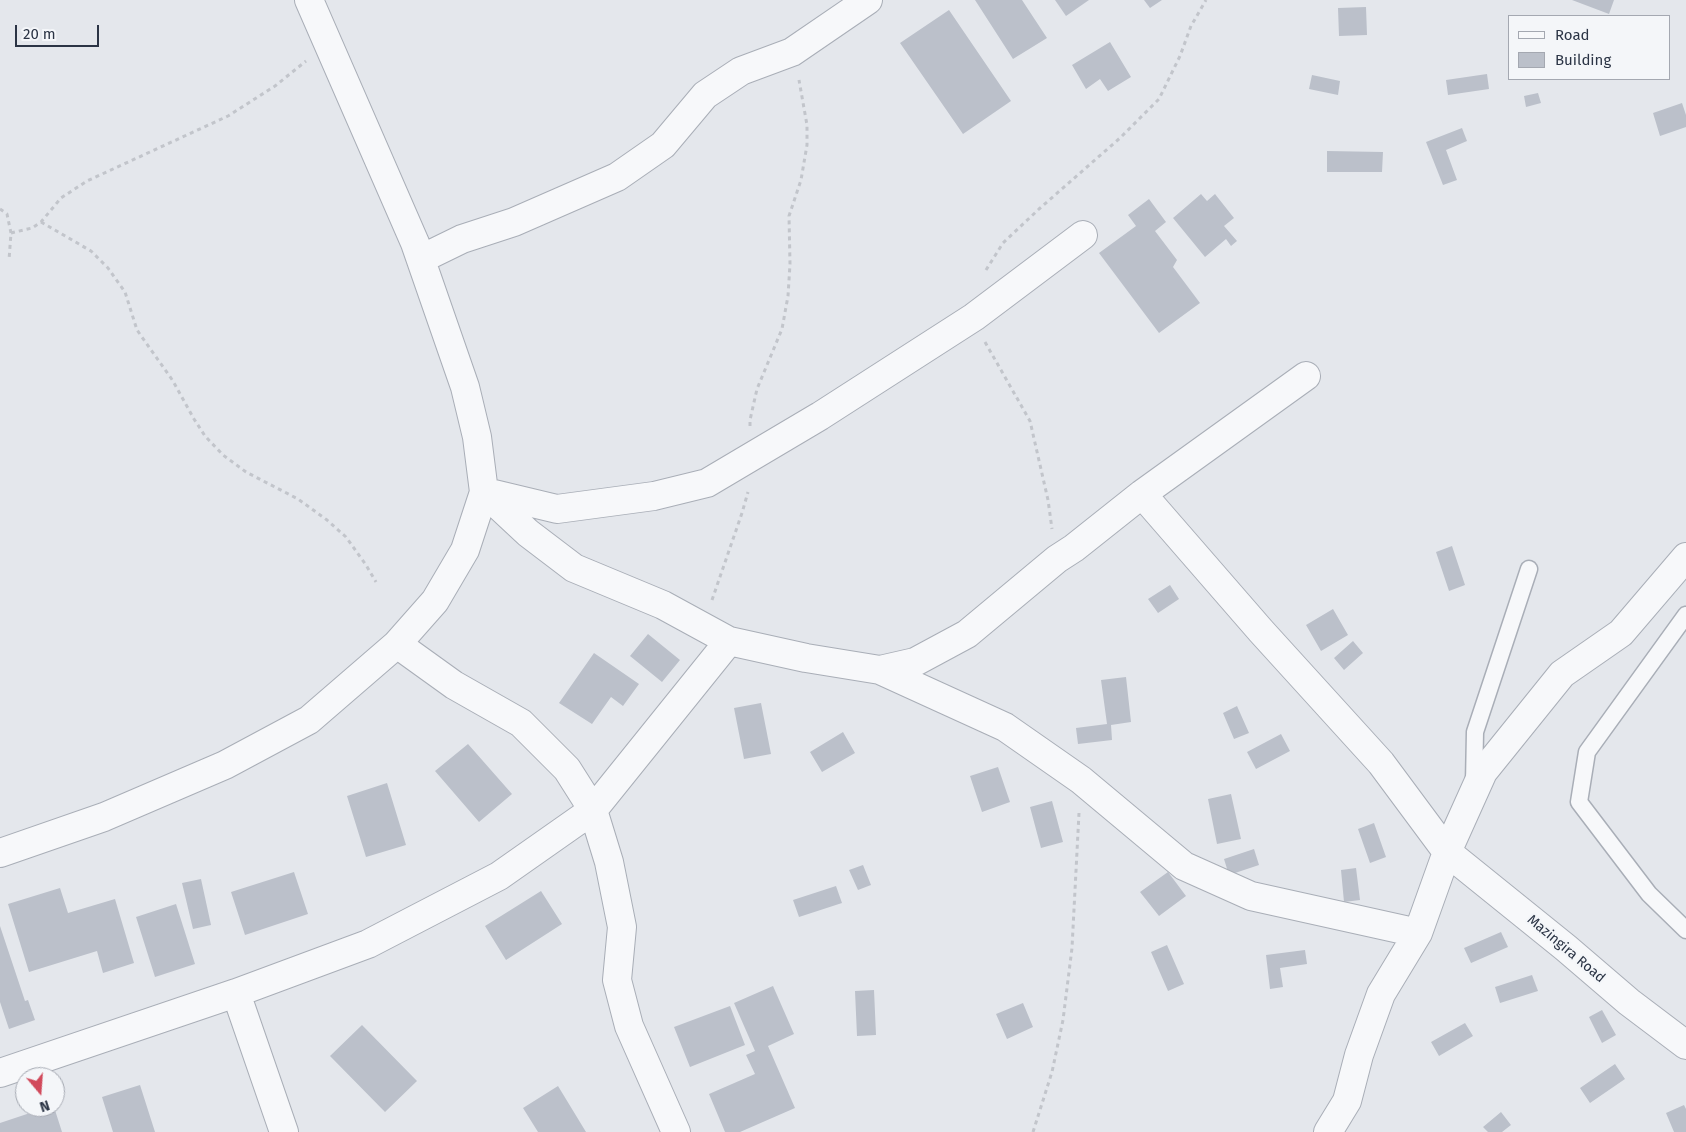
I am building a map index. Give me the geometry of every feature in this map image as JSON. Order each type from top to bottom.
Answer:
[{"type":"street","points":[[0,853],[104,817],[225,765],[310,720],[397,644],[436,601],[466,550],[484,492],[477,437],[465,386],[421,259],[309,0]]},
{"type":"street","points":[[421,259],[462,239],[514,222],[618,176],[663,145],[706,95],[741,71],[792,52],[868,0]]},
{"type":"street","points":[[484,492],[557,509],[654,496],[707,483],[820,416],[974,317],[1083,235]]},
{"type":"street","points":[[880,670],[915,662],[967,634],[1057,560],[1142,494],[1306,376]]},
{"type":"street","points":[[484,492],[528,533],[574,568],[664,605],[729,640],[806,658],[880,670],[1005,726],[1081,780],[1184,866],[1250,896],[1418,933]]},
{"type":"street","name":"Mazingira Road","points":[[1142,494],[1261,631],[1381,763],[1447,852],[1566,948],[1629,1002],[1686,1045]]},
{"type":"street","points":[[1328,1132],[1347,1101],[1359,1055],[1382,994],[1418,933],[1447,852],[1483,772],[1562,674],[1621,633],[1686,557]]},
{"type":"street","points":[[0,1073],[236,993],[368,944],[499,876],[593,810],[729,640]]},
{"type":"street","points":[[397,644],[454,686],[520,722],[567,769],[593,810],[610,862],[622,927],[617,980],[629,1026],[669,1128]]},
{"type":"street","points":[[236,993],[284,1132]]},
{"type":"lane","points":[[1474,793],[1475,732],[1530,570]]},
{"type":"lane","points":[[1686,615],[1587,752],[1579,802],[1649,894],[1686,930]]},
{"type":"path","points":[[11,234],[32,228],[62,198],[87,181],[228,116],[275,86],[328,44]]},
{"type":"path","points":[[702,626],[742,513],[751,477],[750,420],[757,389],[782,329],[788,296],[790,272],[789,216],[802,180],[807,145],[807,125],[802,90],[792,52]]},
{"type":"path","points":[[0,209],[7,214],[11,234],[9,260]]},
{"type":"path","points":[[40,222],[91,251],[108,268],[124,292],[137,330],[174,381],[205,436],[223,455],[246,472],[298,499],[327,520],[346,538],[376,582]]},
{"type":"path","points":[[1033,1132],[1052,1072],[1063,1020],[1072,948],[1075,861],[1081,780]]},
{"type":"building","points":[[975,0],[1022,0],[1047,38],[1013,59]]},
{"type":"building","points":[[1055,0],[1089,0],[1066,16]]},
{"type":"building","points":[[1144,0],[1162,0],[1150,8]]},
{"type":"building","points":[[1572,0],[1614,0],[1609,14]]},
{"type":"building","points":[[1366,7],[1367,35],[1339,36],[1338,8]]},
{"type":"building","points":[[949,10],[1011,101],[963,134],[900,43]]},
{"type":"building","points":[[1110,42],[1131,77],[1108,91],[1100,79],[1086,89],[1072,65]]},
{"type":"building","points":[[1487,74],[1489,89],[1448,95],[1446,80]]},
{"type":"building","points":[[1312,75],[1340,81],[1338,95],[1309,89]]},
{"type":"building","points":[[1538,93],[1541,103],[1526,107],[1524,96]]},
{"type":"building","points":[[1682,103],[1686,115],[1686,127],[1660,136],[1653,113]]},
{"type":"building","points":[[1462,128],[1467,141],[1446,150],[1457,180],[1443,185],[1426,142]]},
{"type":"building","points":[[1327,151],[1383,152],[1382,172],[1327,172]]},
{"type":"building","points":[[1201,194],[1207,201],[1215,194],[1234,218],[1224,226],[1237,241],[1231,246],[1226,239],[1205,257],[1173,218]]},
{"type":"building","points":[[1149,199],[1166,222],[1155,231],[1177,260],[1173,267],[1200,303],[1159,333],[1099,253],[1136,226],[1128,215]]},
{"type":"building","points":[[1452,546],[1465,585],[1449,591],[1436,552]]},
{"type":"building","points":[[1170,585],[1179,599],[1158,613],[1148,599]]},
{"type":"building","points":[[1333,609],[1348,635],[1321,651],[1306,625]]},
{"type":"building","points":[[648,634],[680,660],[662,682],[630,656]]},
{"type":"building","points":[[1353,641],[1363,653],[1344,670],[1334,658]]},
{"type":"building","points":[[594,653],[639,684],[623,706],[611,697],[592,724],[559,703]]},
{"type":"building","points":[[1126,677],[1131,722],[1111,725],[1112,740],[1078,744],[1076,728],[1107,724],[1101,680]]},
{"type":"building","points":[[761,703],[771,754],[744,759],[734,708]]},
{"type":"building","points":[[1237,706],[1249,733],[1234,739],[1223,713]]},
{"type":"building","points":[[843,732],[855,753],[822,772],[810,752]]},
{"type":"building","points":[[1281,734],[1290,751],[1256,769],[1247,752]]},
{"type":"building","points":[[468,744],[512,794],[479,822],[435,771]]},
{"type":"building","points":[[998,767],[1010,802],[982,812],[970,776]]},
{"type":"building","points":[[387,783],[406,845],[366,857],[347,796]]},
{"type":"building","points":[[1231,794],[1241,839],[1217,844],[1208,799]]},
{"type":"building","points":[[1052,801],[1063,842],[1041,848],[1030,807]]},
{"type":"building","points":[[1374,823],[1386,857],[1370,863],[1358,829]]},
{"type":"building","points":[[1254,849],[1259,865],[1229,875],[1224,859]]},
{"type":"building","points":[[863,865],[871,885],[858,890],[849,870]]},
{"type":"building","points":[[1356,868],[1360,900],[1344,902],[1341,870]]},
{"type":"building","points":[[294,872],[308,914],[245,935],[231,892]]},
{"type":"building","points":[[1168,872],[1186,896],[1159,916],[1140,892]]},
{"type":"building","points":[[201,879],[211,925],[193,929],[182,883]]},
{"type":"building","points":[[836,886],[842,903],[799,917],[793,900]]},
{"type":"building","points":[[60,888],[68,913],[115,899],[134,963],[103,973],[97,951],[29,972],[8,904]]},
{"type":"building","points":[[541,891],[562,924],[506,960],[485,926]]},
{"type":"building","points":[[176,904],[195,964],[155,977],[136,917]]},
{"type":"building","points":[[0,926],[25,1001],[28,1000],[35,1020],[9,1029],[0,1002]]},
{"type":"building","points":[[1501,932],[1508,947],[1471,963],[1464,948]]},
{"type":"building","points":[[1167,945],[1184,984],[1168,991],[1151,952]]},
{"type":"building","points":[[1305,950],[1307,964],[1280,968],[1283,987],[1270,989],[1266,955]]},
{"type":"building","points":[[1532,975],[1538,991],[1500,1003],[1495,987]]},
{"type":"building","points":[[773,986],[794,1034],[768,1046],[795,1108],[740,1132],[725,1132],[709,1094],[755,1074],[746,1055],[755,1051],[734,1003]]},
{"type":"building","points":[[874,990],[876,1035],[857,1036],[855,991]]},
{"type":"building","points":[[1023,1003],[1033,1027],[1007,1039],[996,1014]]},
{"type":"building","points":[[730,1006],[745,1045],[690,1067],[674,1027]]},
{"type":"building","points":[[1602,1010],[1616,1035],[1602,1043],[1589,1017]]},
{"type":"building","points":[[1465,1023],[1473,1036],[1439,1056],[1431,1042]]},
{"type":"building","points":[[362,1025],[417,1081],[385,1112],[330,1056]]},
{"type":"building","points":[[1615,1064],[1625,1079],[1590,1103],[1580,1088]]},
{"type":"building","points":[[140,1085],[155,1132],[113,1132],[102,1097]]},
{"type":"building","points":[[558,1086],[586,1132],[538,1132],[523,1108]]},
{"type":"building","points":[[1684,1105],[1686,1109],[1686,1132],[1674,1132],[1666,1113]]},
{"type":"building","points":[[1501,1112],[1511,1125],[1502,1132],[1488,1132],[1483,1127]]},
{"type":"building","points":[[18,1117],[57,1117],[62,1132],[0,1132],[0,1123]]}]
